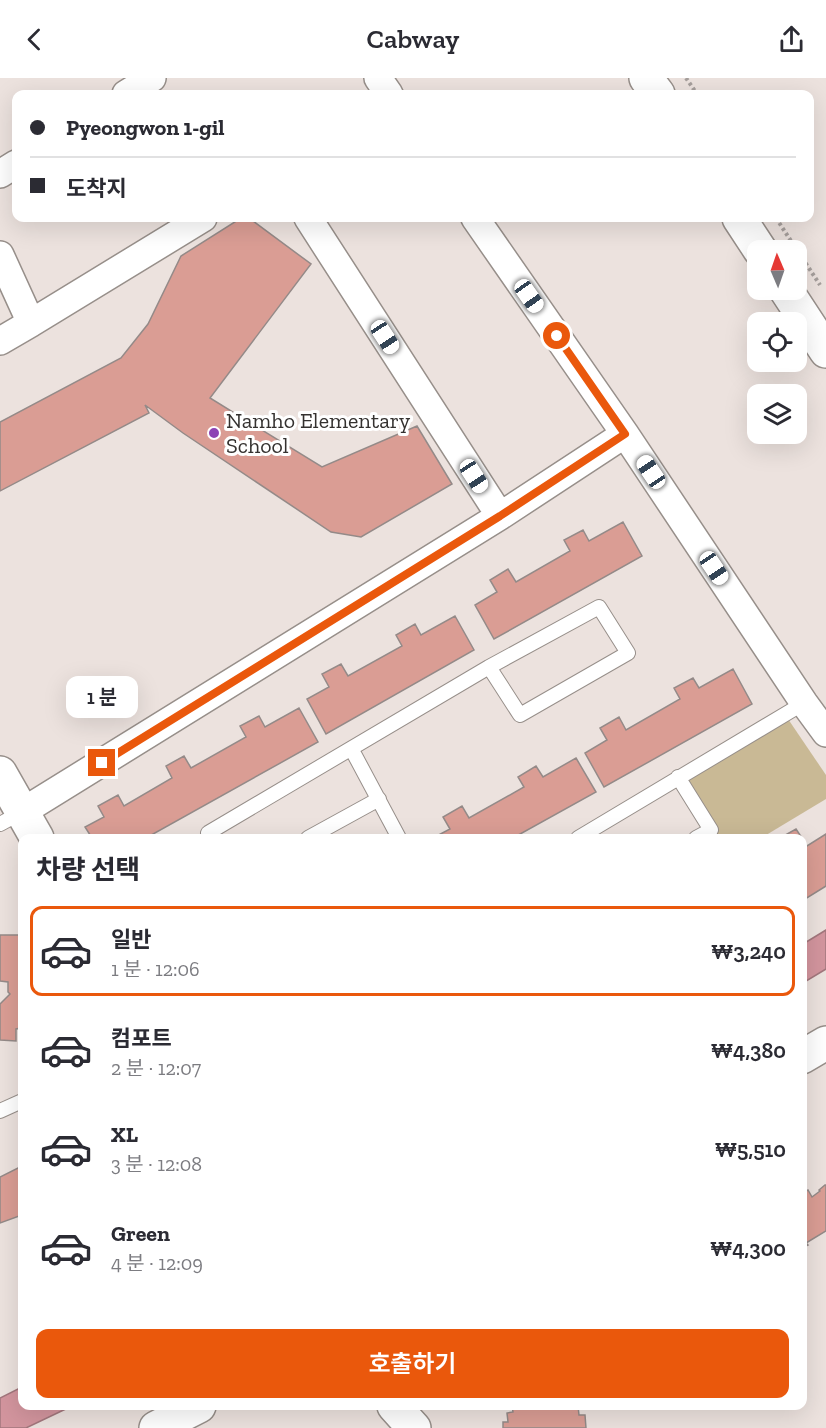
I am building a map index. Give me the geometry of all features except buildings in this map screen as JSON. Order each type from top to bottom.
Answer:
[{"type":"street","points":[[645,78],[655,90]]},
{"type":"street","points":[[0,341],[196,222]]},
{"type":"street","points":[[311,222],[500,516]]},
{"type":"street","points":[[478,222],[625,434],[826,733]]},
{"type":"street","points":[[742,222],[753,240]]},
{"type":"street","points":[[0,255],[31,323]]},
{"type":"street","points":[[793,300],[826,351]]},
{"type":"street","points":[[0,773],[20,825],[625,434]]},
{"type":"street","points":[[807,1054],[826,1043]]},
{"type":"street","points":[[156,1428],[191,1410]]},
{"type":"street","points":[[398,1410],[414,1428]]},
{"type":"lane","points":[[209,834],[489,667],[599,607],[628,653],[520,715],[489,667]]},
{"type":"lane","points":[[588,834],[678,777],[804,703]]},
{"type":"lane","points":[[352,750],[397,834]]},
{"type":"lane","points":[[678,777],[711,830],[704,834]]},
{"type":"lane","points":[[315,834],[380,799]]},
{"type":"lane","points":[[0,1112],[18,1103]]},
{"type":"path","points":[[779,222],[826,294]]},
{"type":"shaded area","points":[[786,716],[826,775],[826,799],[768,834],[715,834],[678,777]]},
{"type":"shaded area","points":[[826,930],[826,969],[807,981],[807,942]]},
{"type":"shaded area","points":[[18,1389],[18,1410],[64,1410],[26,1428],[0,1428],[0,1398]]},
{"type":"place","name":"Namho Elementary School","points":[[214,433]]},
{"type":"route","points":[[102,763],[500,516],[625,434],[557,336]]}]
